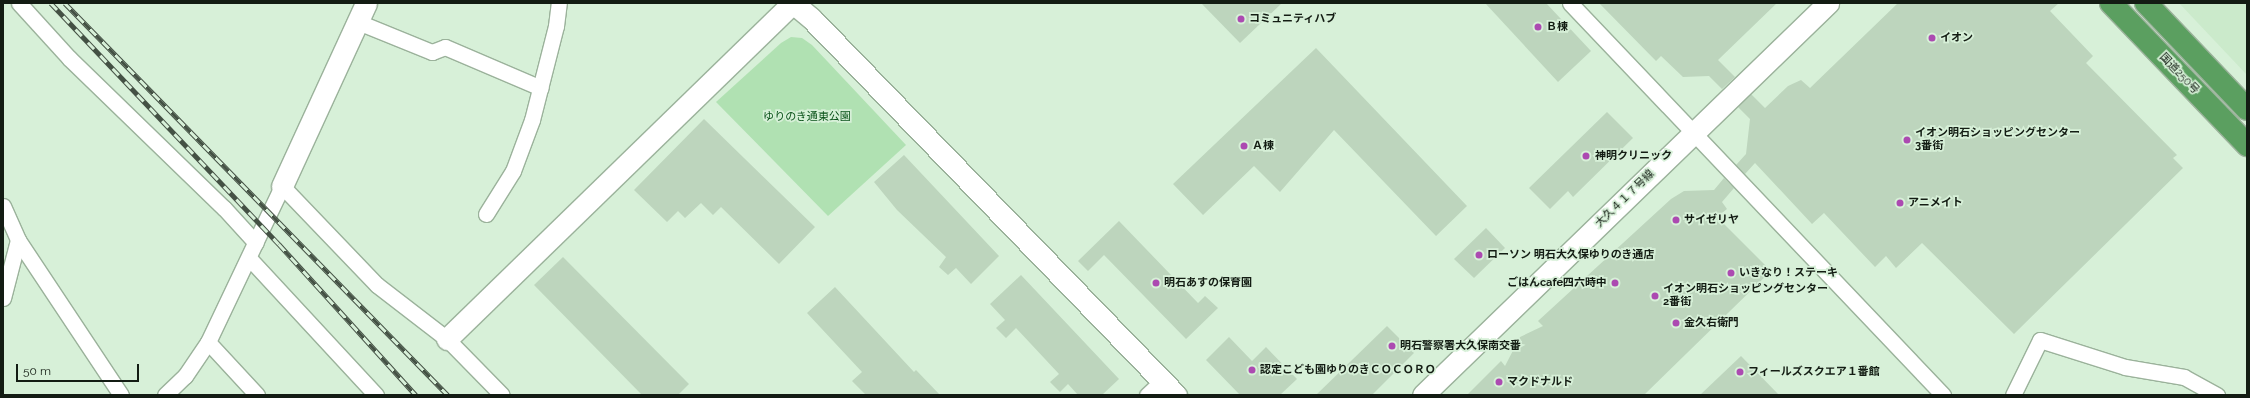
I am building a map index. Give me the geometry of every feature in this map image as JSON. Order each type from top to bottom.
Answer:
[{"type":"highway","name":"国道250号","points":[[2111,3],[2247,145]]},
{"type":"highway","points":[[2146,3],[2247,109]]},
{"type":"street","points":[[19,3],[69,58],[224,208],[256,243]]},
{"type":"street","points":[[165,395],[185,376],[208,342],[256,243],[366,3]]},
{"type":"street","points":[[486,214],[513,171],[532,120],[556,26],[559,3]]},
{"type":"street","points":[[447,339],[792,3],[812,18],[1162,390]]},
{"type":"street","points":[[1570,3],[1942,395]]},
{"type":"street","name":"大久４１７号線","points":[[1423,395],[1828,3]]},
{"type":"street","points":[[358,22],[432,52],[445,48],[541,88]]},
{"type":"street","points":[[282,186],[377,285],[447,339],[502,395]]},
{"type":"street","points":[[3,206],[18,240],[121,395]]},
{"type":"street","points":[[3,298],[18,240]]},
{"type":"street","points":[[249,258],[376,395]]},
{"type":"street","points":[[2014,395],[2040,340],[2125,367],[2184,376],[2217,395]]},
{"type":"street","points":[[208,342],[257,395]]},
{"type":"shaded area","points":[[2179,3],[2247,3],[2247,75]]},
{"type":"green space","name":"ゆりのき通東公園","points":[[791,37],[802,38],[812,45],[906,145],[828,216],[716,102],[781,43]]},
{"type":"building","name":"コミュニティハブ","points":[[1201,3],[1282,3],[1240,43]]},
{"type":"building","name":"Ｂ棟","points":[[1485,3],[1546,3],[1591,51],[1558,82]]},
{"type":"building","points":[[1599,3],[1777,3],[1718,60],[1735,77],[1722,89],[1709,76],[1683,77],[1661,56],[1656,61]]},
{"type":"building","name":"イオン明石ショッピングセンター 3番街","points":[[1898,3],[2059,3],[2050,11],[2093,56],[2086,63],[2177,155],[2173,158],[2183,168],[2014,334],[1922,243],[1896,268],[1886,256],[1875,267],[1824,213],[1812,224],[1755,163],[1745,174],[1736,165],[1746,154],[1750,119],[1738,107],[1751,94],[1765,108],[1788,86],[1801,80],[1810,88]]},
{"type":"building","name":"Ａ棟","points":[[1316,48],[1467,206],[1436,236],[1334,130],[1280,192],[1254,166],[1203,215],[1173,184]]},
{"type":"building","points":[[1607,112],[1633,138],[1573,197],[1568,191],[1550,209],[1529,188]]},
{"type":"building","points":[[704,119],[815,227],[779,264],[721,207],[713,215],[701,203],[685,218],[678,211],[667,222],[634,190]]},
{"type":"building","points":[[904,155],[999,256],[971,284],[956,268],[948,275],[939,267],[946,257],[897,210],[874,182]]},
{"type":"building","name":"イオン明石ショッピングセンター 2番街","points":[[1724,178],[1734,188],[1722,202],[1727,209],[1717,217],[1771,271],[1644,395],[1467,395],[1501,361],[1505,366],[1520,337],[1543,326],[1538,321],[1671,199],[1684,191],[1714,190]]},
{"type":"building","name":"明石あすの保育園","points":[[1119,221],[1198,303],[1205,296],[1218,308],[1186,339],[1104,255],[1088,271],[1078,261]]},
{"type":"building","points":[[1486,228],[1505,248],[1474,278],[1454,259]]},
{"type":"building","points":[[563,257],[689,384],[678,395],[642,395],[534,285]]},
{"type":"building","points":[[1021,275],[1119,379],[1102,395],[1078,395],[1068,384],[1060,392],[1050,382],[1059,374],[1016,328],[1006,338],[996,328],[1005,320],[990,304]]},
{"type":"building","points":[[835,287],[914,372],[916,370],[940,395],[866,395],[852,381],[862,372],[807,313]]},
{"type":"building","points":[[1387,326],[1414,353],[1372,395],[1316,395]]},
{"type":"building","name":"認定こども園ゆりのきＣＯＣＯＲＯ","points":[[1229,337],[1252,361],[1266,347],[1297,379],[1280,395],[1240,395],[1206,360]]},
{"type":"building","name":"フィールズスクエア１番館","points":[[1741,356],[1779,395],[1700,395]]},
{"type":"railway","points":[[51,3],[279,244],[416,395]]},
{"type":"railway","points":[[65,3],[448,395]]},
{"type":"place","name":"コミュニティハブ","points":[[1241,19]]},
{"type":"place","name":"Ｂ棟","points":[[1538,27]]},
{"type":"place","name":"イオン","points":[[1932,38]]},
{"type":"place","name":"イオン明石ショッピングセンター 3番街","points":[[1907,140]]},
{"type":"place","name":"Ａ棟","points":[[1244,146]]},
{"type":"place","name":"神明クリニック","points":[[1586,156]]},
{"type":"place","name":"アニメイト","points":[[1900,203]]},
{"type":"place","name":"サイゼリヤ","points":[[1676,220]]},
{"type":"place","name":"ローソン 明石大久保ゆりのき通店","points":[[1479,255]]},
{"type":"place","name":"いきなり！ステーキ","points":[[1731,273]]},
{"type":"place","name":"明石あすの保育園","points":[[1156,283]]},
{"type":"place","name":"ごはんcafe四六時中","points":[[1615,283]]},
{"type":"place","name":"イオン明石ショッピングセンター 2番街","points":[[1655,296]]},
{"type":"place","name":"金久右衛門","points":[[1676,323]]},
{"type":"place","name":"明石警察署大久保南交番","points":[[1392,346]]},
{"type":"place","name":"認定こども園ゆりのきＣＯＣＯＲＯ","points":[[1252,370]]},
{"type":"place","name":"フィールズスクエア１番館","points":[[1740,372]]},
{"type":"place","name":"マクドナルド","points":[[1499,382]]}]
